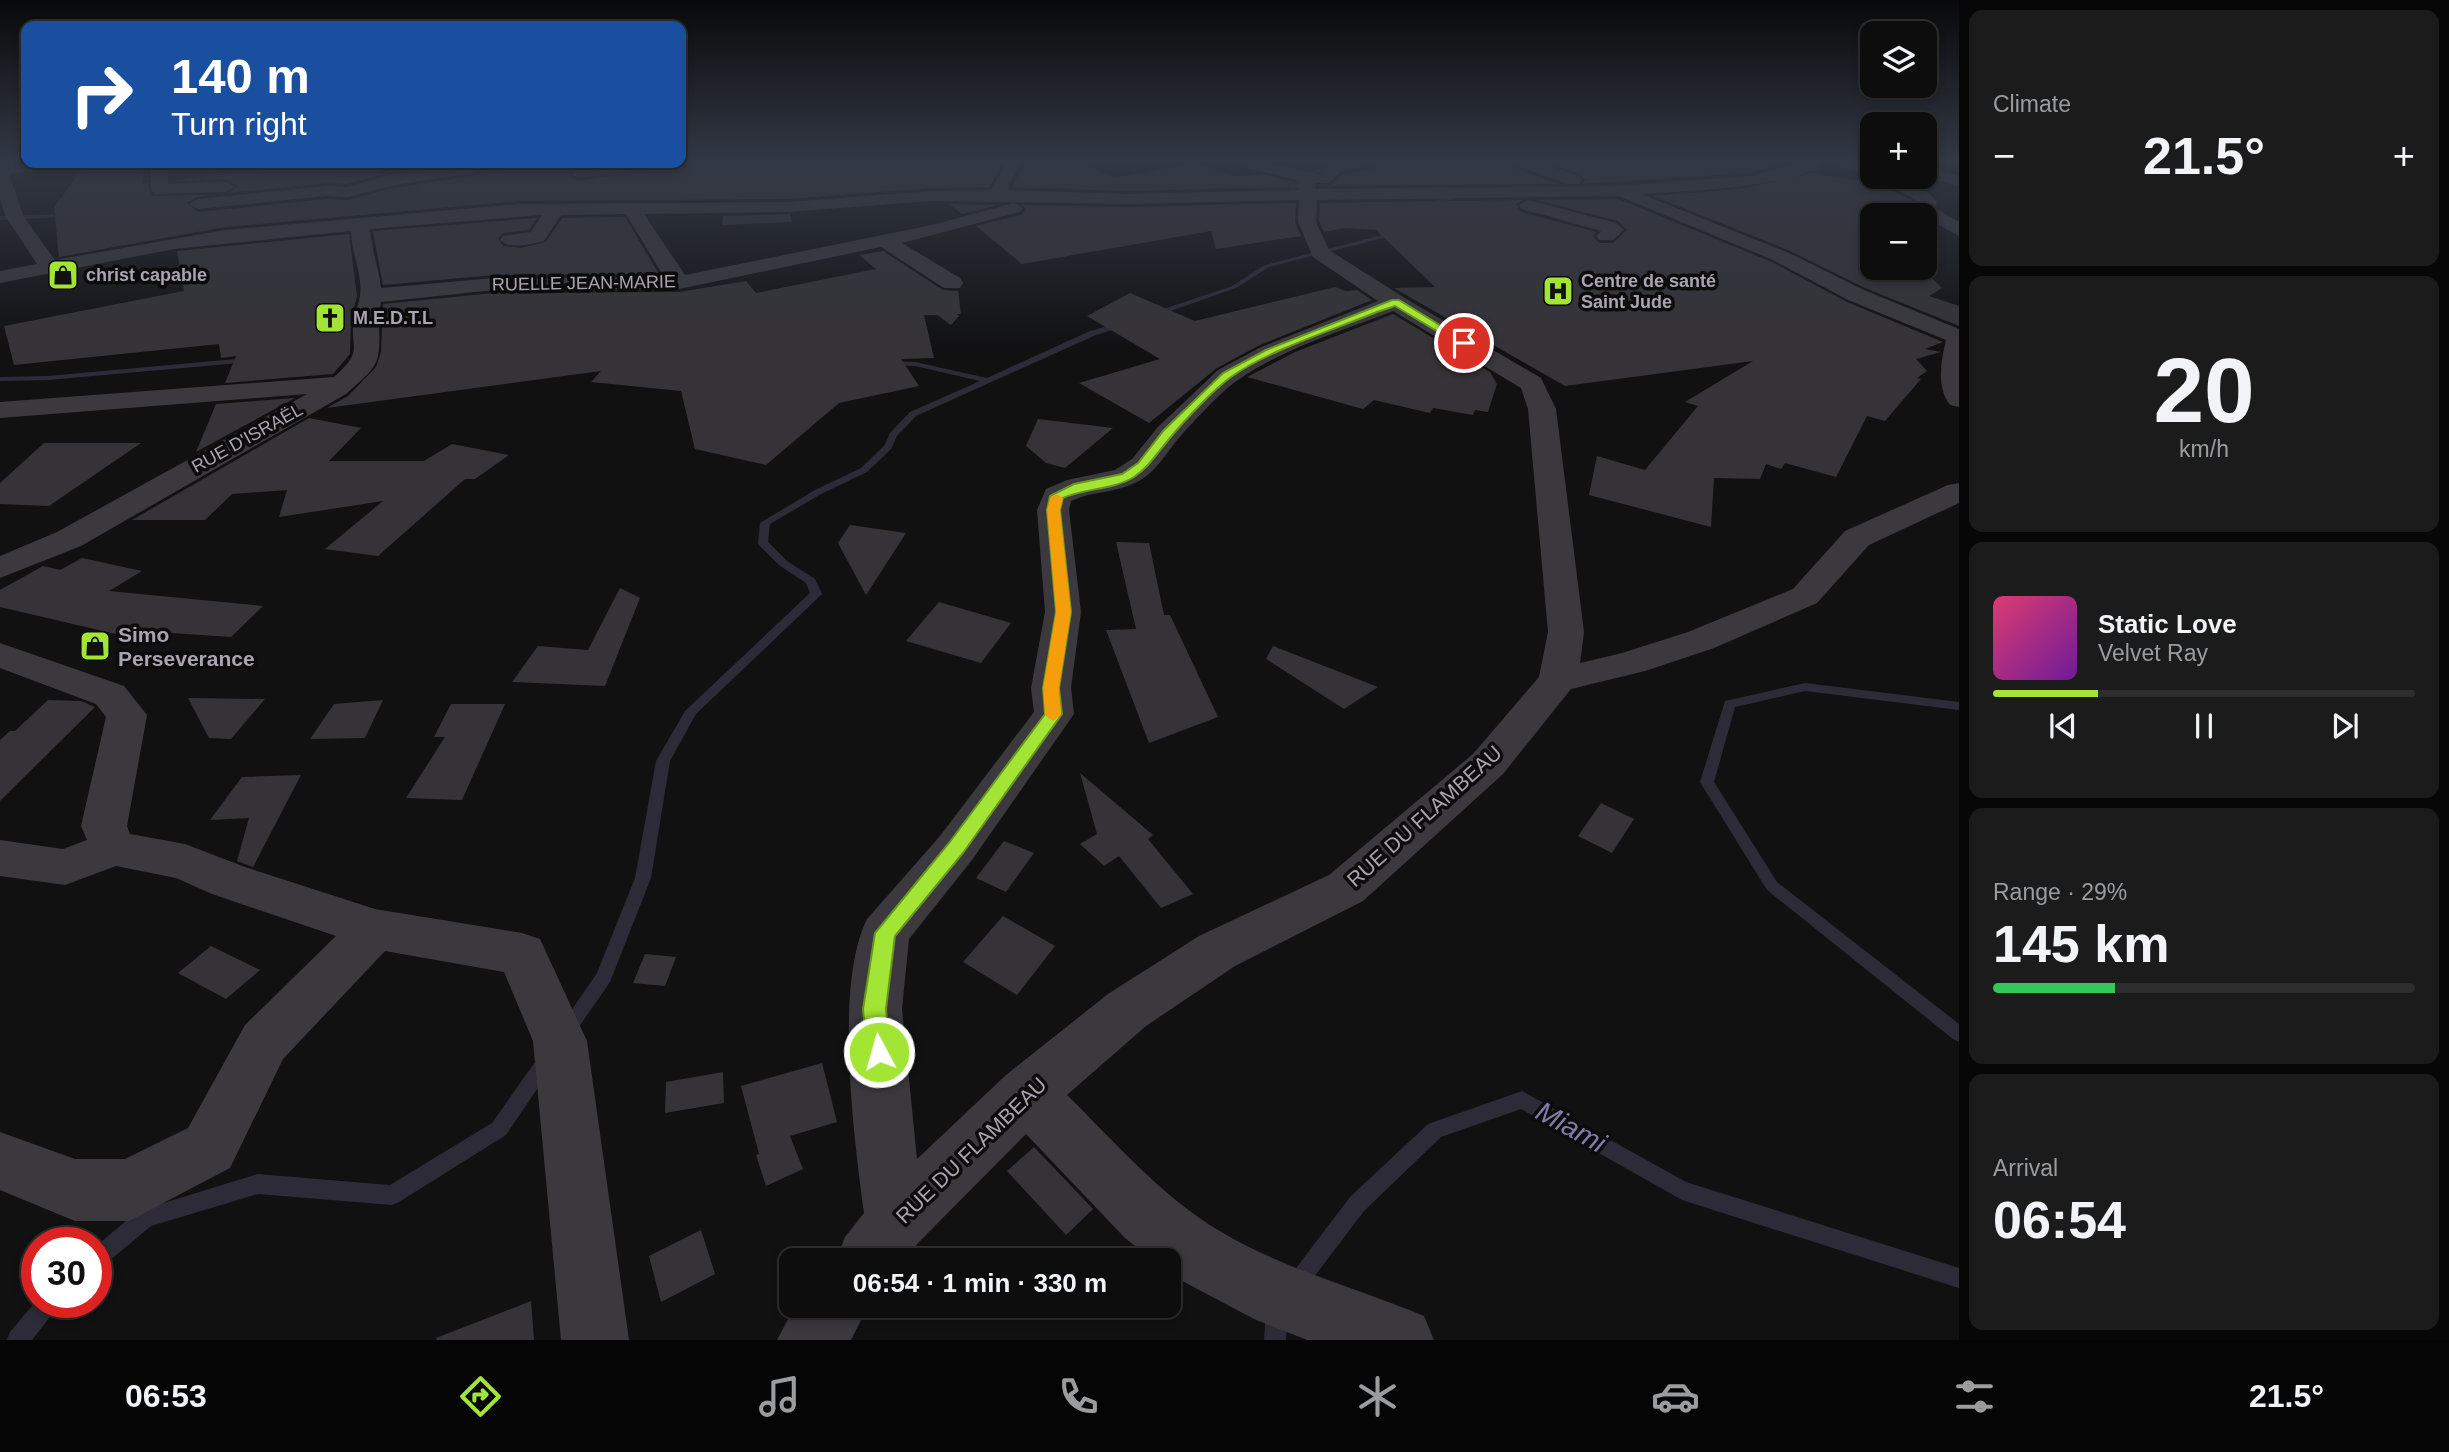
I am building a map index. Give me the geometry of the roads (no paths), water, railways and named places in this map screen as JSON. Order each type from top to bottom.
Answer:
[{"type":"street","points":[[19,224],[50,268]]},
{"type":"street","points":[[0,276],[200,240],[374,224]]},
{"type":"street","points":[[510,240],[537,237],[544,224]]},
{"type":"street","points":[[641,224],[679,282]]},
{"type":"street","name":"RUELLE JEAN-MARIE","points":[[372,296],[494,284],[679,282],[960,224]]},
{"type":"street","points":[[1308,224],[1320,253],[1395,302],[1532,384],[1542,409],[1566,632],[1558,680],[1631,663],[1701,640],[1805,596],[1857,538],[1959,492]]},
{"type":"street","points":[[1599,224],[1614,230],[1606,236]]},
{"type":"street","points":[[1695,224],[1780,256],[1856,295],[1959,338],[1952,365],[1959,399]]},
{"type":"street","name":"RUE D'ISRAËL","points":[[0,568],[69,539],[343,383],[363,364],[368,348],[365,320],[372,296],[369,270],[361,245],[360,226]]},
{"type":"street","points":[[884,240],[953,284]]},
{"type":"street","points":[[896,1221],[886,1152],[874,1009],[885,933],[956,848],[1054,714],[1051,688],[1063,612],[1053,510],[1057,496],[1078,486],[1104,483],[1126,476],[1142,465],[1168,433],[1227,375],[1270,352],[1395,302]]},
{"type":"street","points":[[0,410],[343,383]]},
{"type":"street","points":[[0,654],[110,695],[127,715],[104,826],[114,848]]},
{"type":"street","name":"RUE DU FLAMBEAU","points":[[877,1248],[896,1221],[1026,1094],[1128,1010],[1217,951],[1346,888],[1488,764],[1558,680]]},
{"type":"street","points":[[0,858],[65,867],[114,848],[185,862],[229,881],[374,929],[522,954],[560,1041],[595,1340]]},
{"type":"street","points":[[0,1161],[75,1190],[129,1190],[209,1148],[264,1042],[374,929]]},
{"type":"street","points":[[1026,1094],[1147,1216],[1194,1252],[1277,1296],[1400,1340]]},
{"type":"street","points":[[811,1340],[827,1318]]},
{"type":"waterway","points":[[1153,314],[1234,287],[1267,266],[1393,234],[1392,227]]},
{"type":"waterway","points":[[568,1029],[604,977],[643,878],[663,761],[691,711],[816,594],[811,581],[783,563],[763,543],[765,523],[818,492],[864,470],[888,447],[893,435],[913,414],[1093,333],[1122,324]]},
{"type":"waterway","points":[[0,379],[48,378],[247,360]]},
{"type":"waterway","points":[[888,363],[915,364],[987,380]]},
{"type":"waterway","name":"Miami","points":[[1959,706],[1805,687],[1729,704],[1707,782],[1772,886],[1959,1034]]},
{"type":"waterway","points":[[112,1246],[145,1218],[258,1184],[392,1195],[499,1129],[546,1061]]},
{"type":"waterway","name":"Miami","points":[[1297,1283],[1357,1204],[1435,1130],[1522,1100],[1682,1190],[1959,1278]]},
{"type":"waterway","name":"Miami","points":[[1275,1340],[1277,1312]]},
{"type":"waterway","points":[[18,1340],[36,1318]]},
{"type":"place","name":"christ capable","points":[[63,275]]},
{"type":"place","name":"Centre de santé Saint Jude","points":[[1558,291]]},
{"type":"place","name":"M.E.D.T.L","points":[[330,318]]},
{"type":"place","name":"Simo Perseverance","points":[[95,646]]}]
